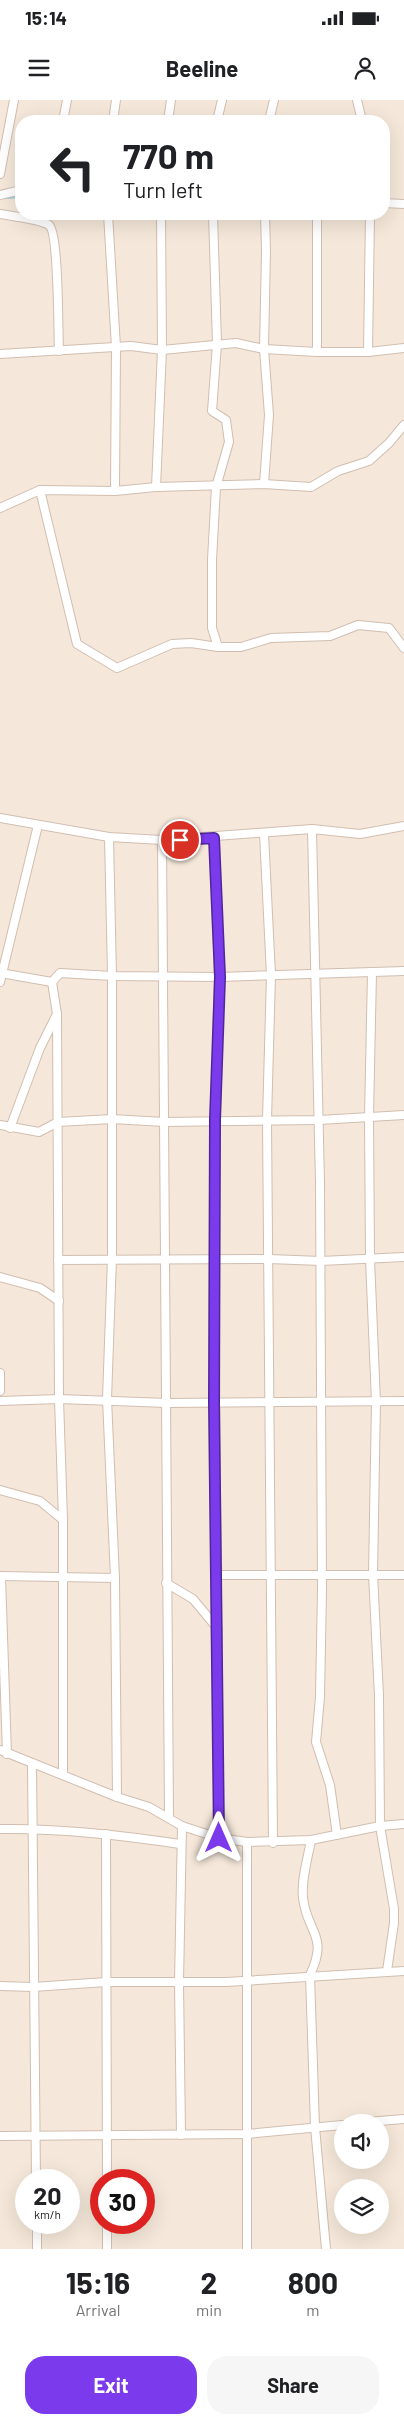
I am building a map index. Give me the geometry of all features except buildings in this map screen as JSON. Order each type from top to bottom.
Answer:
[{"type":"street","points":[[0,174],[14,100]]},
{"type":"street","points":[[64,115],[67,100]]},
{"type":"street","points":[[114,115],[116,100]]},
{"type":"street","points":[[169,115],[172,100]]},
{"type":"street","points":[[218,115],[222,100]]},
{"type":"street","points":[[270,115],[274,100]]},
{"type":"street","points":[[357,100],[361,115]]},
{"type":"street","points":[[0,194],[15,191]]},
{"type":"street","points":[[390,203],[404,204]]},
{"type":"street","points":[[0,214],[15,217]]},
{"type":"street","points":[[32,220],[49,225],[53,232],[59,351]]},
{"type":"street","points":[[108,220],[116,347],[115,491]]},
{"type":"street","points":[[156,487],[162,350],[161,220]]},
{"type":"street","points":[[213,220],[217,344],[212,411],[226,420],[229,442],[216,487],[212,560],[212,628],[218,647]]},
{"type":"street","points":[[264,220],[266,251],[264,349],[269,415],[264,484]]},
{"type":"street","points":[[317,220],[317,352]]},
{"type":"street","points":[[368,352],[370,220]]},
{"type":"street","points":[[0,354],[36,350],[59,351],[142,346],[162,350],[236,343],[264,349],[317,352],[368,352],[404,348]]},
{"type":"street","points":[[0,508],[40,490],[115,491],[156,487],[216,487],[264,484],[311,487],[338,471],[369,461],[389,443],[404,425]]},
{"type":"street","points":[[40,490],[76,644],[117,668],[172,644],[191,643],[218,647],[241,646],[271,638],[330,636],[358,625],[389,628],[404,648]]},
{"type":"street","points":[[0,818],[109,837],[162,840],[312,830],[360,834],[404,826]]},
{"type":"street","points":[[38,825],[1,976],[52,982]]},
{"type":"street","points":[[312,830],[321,1261],[322,1590],[320,1697],[316,1742],[330,1785],[336,1835]]},
{"type":"street","points":[[264,834],[270,976],[268,1120],[273,1842]]},
{"type":"street","points":[[109,837],[112,976],[112,1258],[107,1399],[115,1578],[117,1797]]},
{"type":"street","points":[[214,838],[220,977],[215,1120],[214,1402],[219,1838]]},
{"type":"street","points":[[162,840],[169,1817]]},
{"type":"street","points":[[52,982],[60,974],[220,977],[404,971]]},
{"type":"street","points":[[372,972],[369,1117],[370,1259],[376,1402],[373,1574],[379,1696],[380,1826],[394,1909],[394,1923],[387,1971]]},
{"type":"street","points":[[52,982],[57,1014],[59,1399],[63,1520],[63,1774]]},
{"type":"street","points":[[10,1128],[40,1048],[57,1014]]},
{"type":"street","points":[[0,1125],[39,1132],[58,1122],[112,1120],[164,1122],[319,1120],[404,1115]]},
{"type":"street","points":[[58,1260],[112,1258],[321,1261],[404,1257]]},
{"type":"street","points":[[0,1277],[40,1288],[59,1301]]},
{"type":"street","points":[[0,1373],[0,1392]]},
{"type":"street","points":[[0,1402],[59,1399],[107,1399],[167,1403],[271,1402],[320,1404],[404,1401]]},
{"type":"street","points":[[0,1490],[40,1501],[63,1520]]},
{"type":"street","points":[[217,1575],[404,1575]]},
{"type":"street","points":[[115,1578],[1,1576],[4,1752],[117,1797],[149,1807],[182,1826],[219,1838],[247,1842],[311,1840],[380,1826],[404,1824]]},
{"type":"street","points":[[166,1582],[193,1599],[218,1629]]},
{"type":"street","points":[[32,1763],[36,2169]]},
{"type":"street","points":[[181,2135],[179,1982],[180,1844],[182,1826]]},
{"type":"street","points":[[0,1829],[32,1829],[106,1834],[180,1844]]},
{"type":"street","points":[[106,1834],[107,2169]]},
{"type":"street","points":[[311,1840],[303,1893],[319,1954],[310,1975],[315,2127],[326,2249]]},
{"type":"street","points":[[247,1842],[248,2249]]},
{"type":"street","points":[[0,1986],[106,1982],[226,1982],[310,1975],[404,1971]]},
{"type":"street","points":[[389,2120],[404,2119]]},
{"type":"street","points":[[0,2136],[247,2134],[334,2126]]},
{"type":"street","points":[[37,2234],[37,2249]]},
{"type":"street","points":[[107,2234],[107,2249]]},
{"type":"shaded area","points":[[0,100],[404,100],[404,2249],[0,2249]]},
{"type":"waterway","points":[[3,198],[15,197]]},
{"type":"route","points":[[180,840],[214,838],[220,977],[215,1120],[214,1402],[219,1838]]}]
